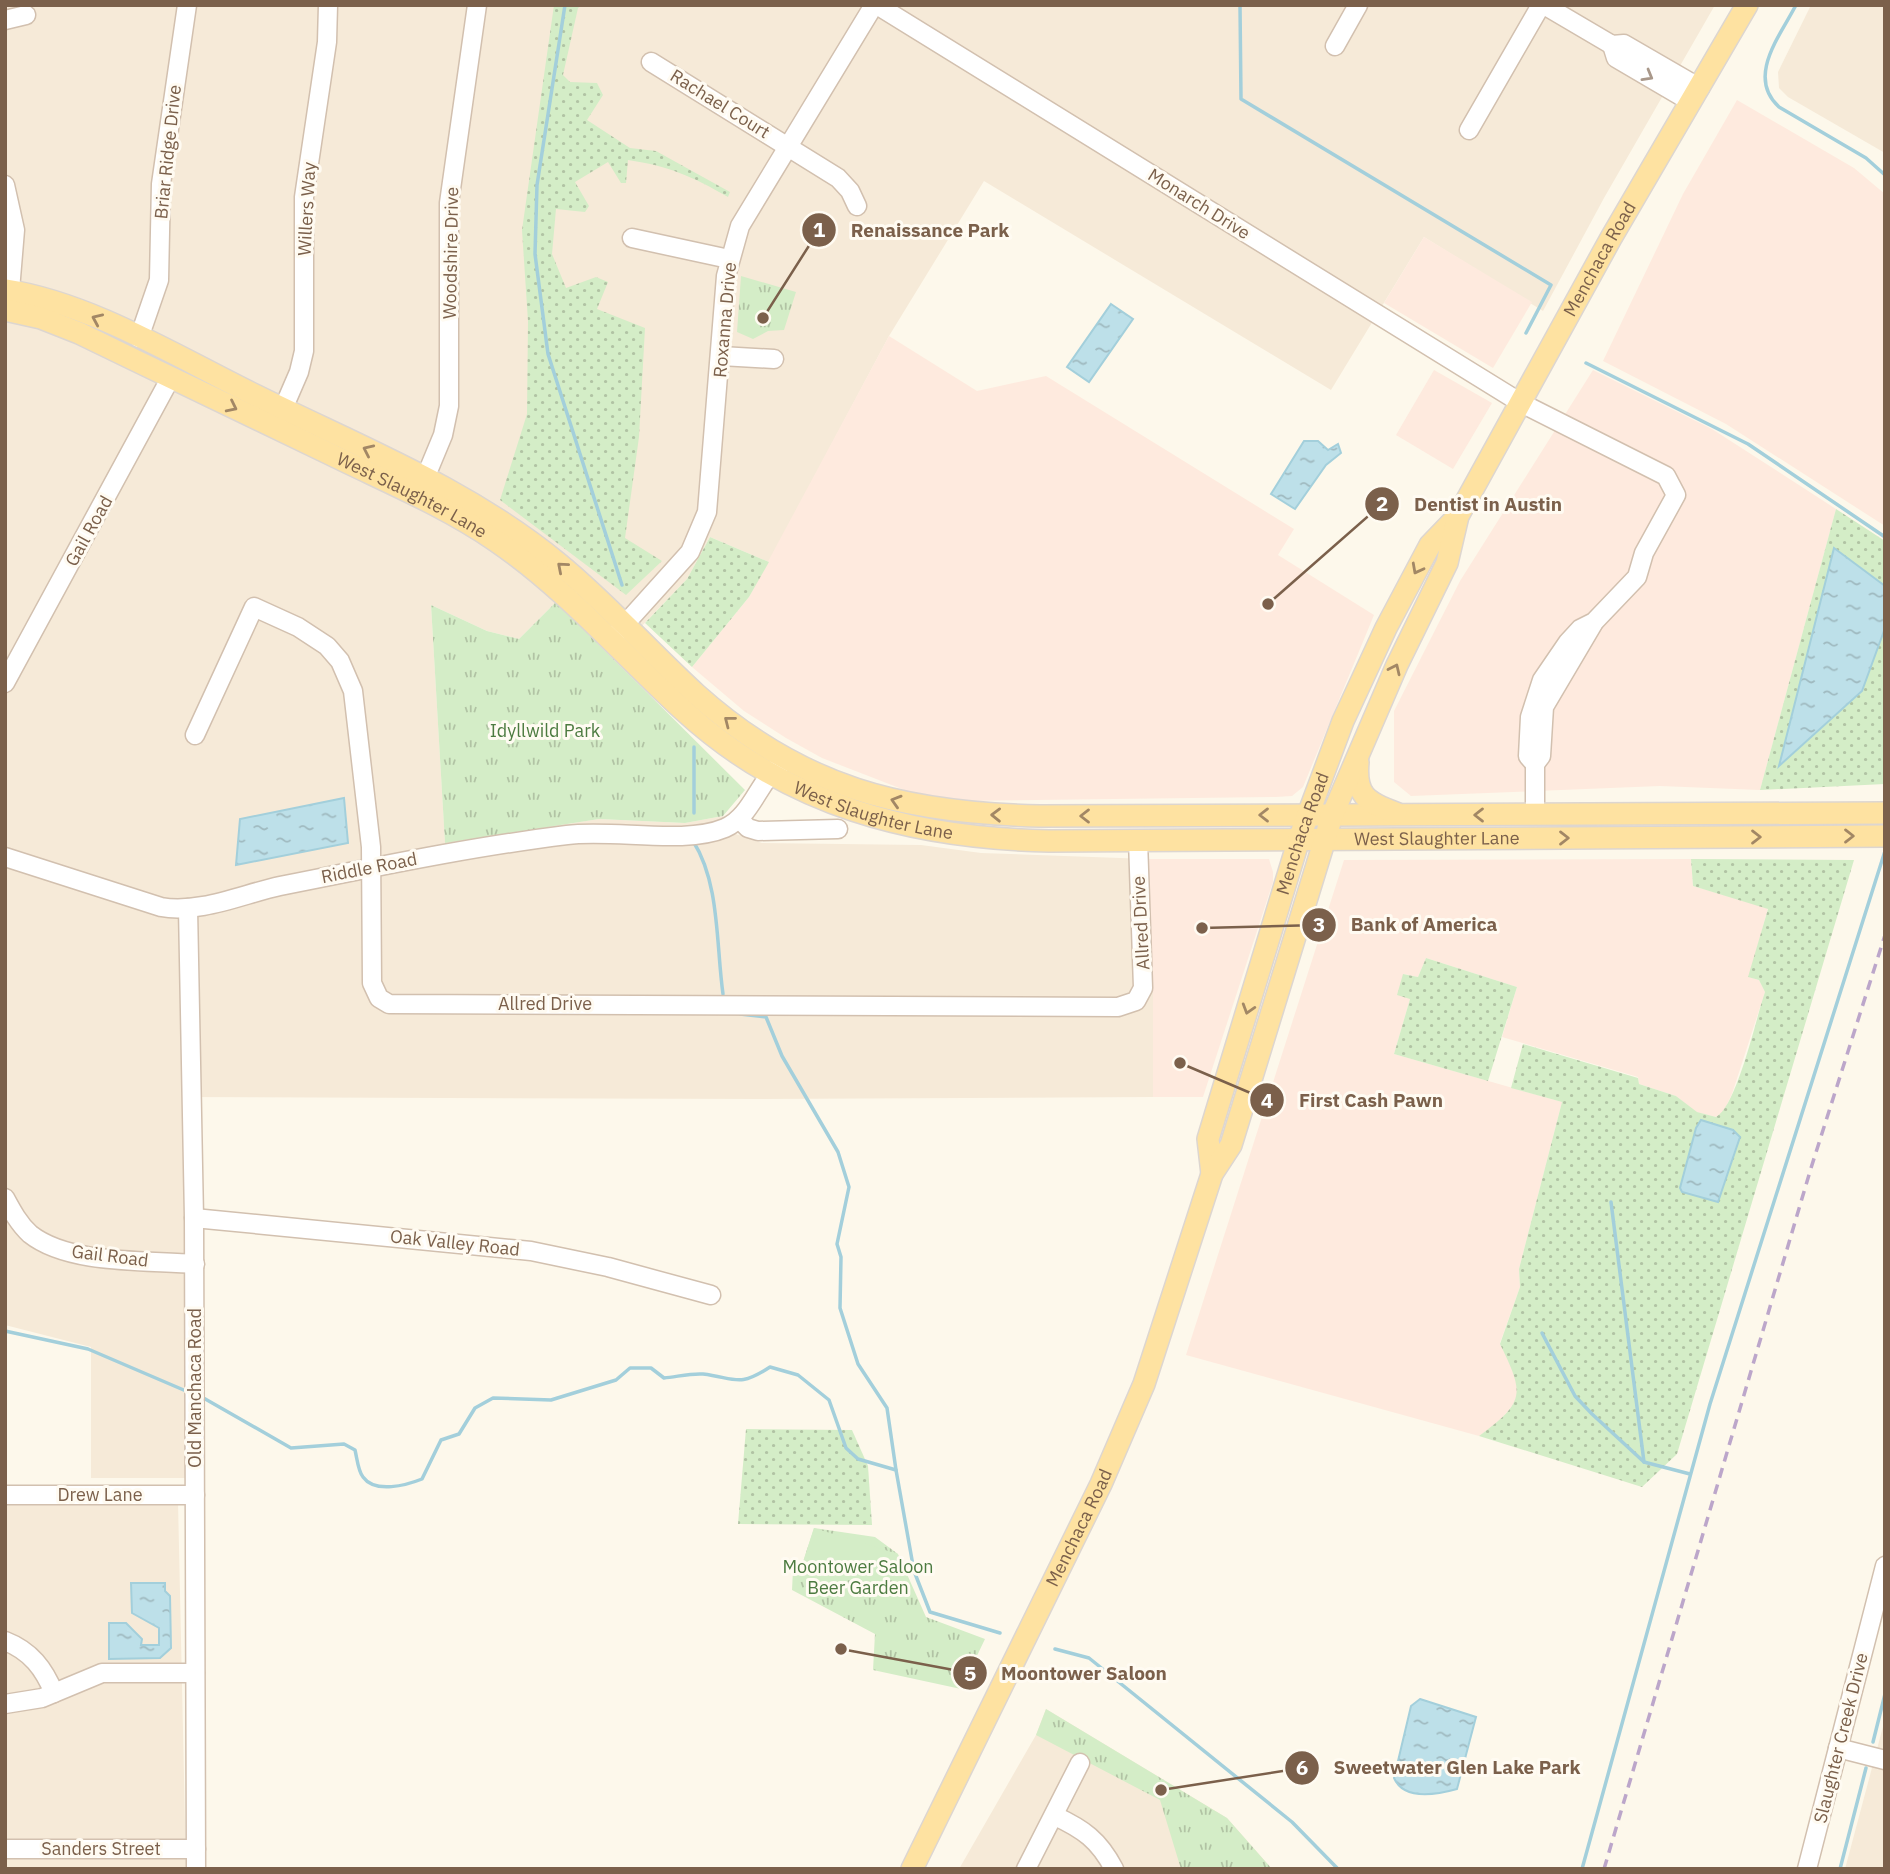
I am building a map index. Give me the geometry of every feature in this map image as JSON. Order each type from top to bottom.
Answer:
[{"type":"main road","name":"Menchaca Road","points":[[1212,1174],[1208,1139],[1299,839],[1348,711],[1386,628],[1430,545],[1458,516],[1611,238],[1747,5]]},
{"type":"main road","name":"West Slaughter Lane","points":[[7,300],[50,300],[139,338],[283,410],[421,487]]},
{"type":"main road","name":"West Slaughter Lane","points":[[7,300],[171,377],[421,487],[472,502],[558,563],[618,631],[732,724],[777,767],[839,807],[900,826],[972,838],[1006,839],[1885,836]]},
{"type":"main road","name":"Menchaca Road","points":[[912,1869],[1101,1484],[1144,1384],[1212,1174],[1231,1145],[1332,816],[1391,677],[1447,564],[1458,516]]},
{"type":"main road","points":[[1359,755],[1356,782],[1365,797],[1375,805],[1401,815]]},
{"type":"main road","name":"West Slaughter Lane","points":[[777,767],[912,806],[971,814],[1332,816],[1885,813]]},
{"type":"main road","points":[[1006,839],[1026,832],[1040,816]]},
{"type":"street","name":"Briar Ridge Drive","points":[[139,338],[159,280],[161,184],[187,5]]},
{"type":"street","name":"Willers Way","points":[[283,410],[299,372],[304,351],[304,197],[327,42],[328,5]]},
{"type":"street","name":"Woodshire Drive","points":[[421,487],[443,435],[449,406],[449,203],[477,5]]},
{"type":"street","name":"Roxanna Drive","points":[[618,631],[674,573],[701,532],[710,492],[729,259],[740,226],[876,5]]},
{"type":"street","name":"Monarch Drive","points":[[876,5],[1521,403],[1666,476],[1676,495],[1644,552],[1627,569],[1616,597],[1594,622],[1544,707],[1541,756],[1535,764],[1535,814]]},
{"type":"street","points":[[1335,46],[1358,5]]},
{"type":"street","points":[[1469,130],[1542,5],[1612,45],[1625,44],[1696,95]]},
{"type":"street","points":[[5,20],[26,15]]},
{"type":"street","name":"Rachael Court","points":[[651,62],[838,178],[850,191],[857,206]]},
{"type":"street","points":[[5,185],[15,230],[7,300]]},
{"type":"street","points":[[632,238],[729,259]]},
{"type":"street","points":[[721,356],[774,359]]},
{"type":"street","name":"Gail Road","points":[[5,683],[171,377]]},
{"type":"street","name":"Allred Drive","points":[[195,735],[254,607],[298,626],[327,646],[340,660],[353,691],[371,868],[372,983],[379,998],[389,1004],[1118,1007],[1136,1001],[1144,976],[1138,840]]},
{"type":"street","points":[[777,767],[739,819],[748,828],[758,831],[838,829]]},
{"type":"street","name":"Riddle Road","points":[[5,857],[161,907],[188,908],[489,845],[583,833],[706,833],[726,827],[739,819]]},
{"type":"street","name":"Old Manchaca Road","points":[[188,908],[195,1264],[197,1869]]},
{"type":"street","name":"Gail Road","points":[[5,1198],[30,1233],[57,1249],[90,1256],[195,1264]]},
{"type":"street","name":"Oak Valley Road","points":[[194,1218],[531,1251],[608,1267],[711,1295]]},
{"type":"street","name":"Drew Lane","points":[[5,1495],[195,1495]]},
{"type":"street","name":"Slaughter Creek Drive","points":[[1807,1869],[1885,1566]]},
{"type":"street","points":[[5,1641],[21,1649],[38,1663],[54,1693]]},
{"type":"street","points":[[5,1704],[54,1693],[102,1673],[195,1673]]},
{"type":"street","points":[[1838,1748],[1885,1760]]},
{"type":"street","points":[[1026,1869],[1080,1763]]},
{"type":"street","points":[[1055,1816],[1097,1841],[1114,1869]]},
{"type":"street","name":"Sanders Street","points":[[5,1849],[196,1849]]},
{"type":"shaded area","points":[[5,5],[1715,5],[1604,198],[1543,311],[1424,237],[1331,390],[984,181],[889,336],[769,562],[710,537],[687,579],[612,657],[556,602],[519,639],[487,631],[431,605],[445,842],[599,819],[685,823],[723,816],[733,833],[762,843],[921,845],[981,853],[1148,859],[1153,991],[1153,1097],[182,1097],[189,1478],[91,1478],[91,1347],[5,1325]]},
{"type":"shaded area","points":[[1811,5],[1885,5],[1885,153],[1788,97],[1779,88],[1778,72]]},
{"type":"shaded area","points":[[1737,100],[1854,168],[1885,194],[1885,526],[1726,424],[1603,361],[1683,194]]},
{"type":"shaded area","points":[[1424,237],[1532,302],[1493,368],[1384,303]]},
{"type":"shaded area","points":[[889,336],[977,391],[1046,376],[1294,529],[1278,555],[1374,615],[1303,787],[1292,796],[1276,797],[955,801],[920,796],[822,758],[786,738],[744,711],[692,667],[749,597]]},
{"type":"shaded area","points":[[1434,370],[1492,403],[1453,469],[1396,435]]},
{"type":"shaded area","points":[[1593,370],[1712,429],[1836,509],[1760,790],[1660,786],[1411,796],[1394,782],[1394,711],[1460,581]]},
{"type":"shaded area","points":[[1148,859],[1269,859],[1273,872],[1273,882],[1203,1097],[1153,1097],[1153,991]]},
{"type":"shaded area","points":[[1691,859],[1693,886],[1768,908],[1749,977],[1759,980],[1765,992],[1732,1094],[1723,1113],[1716,1117],[1696,1112],[1676,1096],[1639,1084],[1638,1077],[1502,1037],[1517,987],[1426,958],[1418,977],[1404,974],[1410,999],[1394,1054],[1562,1102],[1519,1269],[1520,1287],[1500,1343],[1518,1380],[1517,1400],[1499,1422],[1479,1436],[1186,1355],[1344,860]]},
{"type":"shaded area","points":[[5,1501],[178,1501],[186,1869],[5,1869]]},
{"type":"shaded area","points":[[1046,1709],[1227,1818],[1272,1869],[959,1869],[1036,1735]]},
{"type":"shaded area","points":[[1885,1719],[1885,1869],[1845,1869]]},
{"type":"green space","points":[[554,5],[582,5],[578,8],[563,75],[570,82],[597,83],[603,95],[587,120],[630,148],[656,151],[730,192],[728,197],[680,173],[628,160],[626,183],[621,183],[608,162],[575,182],[589,206],[585,212],[556,209],[552,254],[566,288],[596,277],[608,282],[597,309],[645,328],[639,437],[625,538],[662,561],[626,595],[500,500],[527,414],[528,321],[522,230]]},
{"type":"green space","points":[[741,276],[796,292],[784,330],[768,331],[753,339],[737,332]]},
{"type":"green space","points":[[1836,509],[1885,541],[1885,784],[1760,790]]},
{"type":"green space","points":[[710,537],[769,562],[749,597],[692,667],[645,623],[687,579]]},
{"type":"green space","name":"Idyllwild Park","points":[[556,602],[745,790],[723,816],[685,823],[599,819],[445,843],[431,605],[487,631],[519,639]]},
{"type":"green space","points":[[1691,859],[1854,860],[1677,1454],[1642,1487],[1479,1436],[1505,1414],[1513,1405],[1516,1396],[1513,1374],[1500,1344],[1520,1287],[1519,1269],[1562,1102],[1511,1088],[1523,1044],[1638,1078],[1639,1084],[1676,1096],[1697,1112],[1716,1117],[1724,1110],[1745,1060],[1765,992],[1759,980],[1748,977],[1768,909],[1693,886]]},
{"type":"green space","points":[[1426,958],[1517,987],[1488,1081],[1394,1054],[1410,999],[1397,995],[1403,974],[1418,977]]},
{"type":"green space","points":[[746,1429],[852,1430],[868,1466],[872,1525],[738,1524]]},
{"type":"green space","name":"Moontower Saloon Beer Garden","points":[[814,1528],[875,1537],[898,1554],[926,1617],[985,1639],[961,1689],[873,1670],[875,1634],[792,1590],[793,1570],[803,1562]]},
{"type":"green space","points":[[814,1528],[898,1554],[882,1586],[803,1562]]},
{"type":"green space","points":[[1046,1709],[1227,1818],[1272,1869],[1181,1869],[1160,1800],[1036,1735]]},
{"type":"water","points":[[1111,304],[1133,319],[1089,382],[1067,367]]},
{"type":"water","points":[[1304,441],[1318,441],[1328,450],[1338,444],[1341,453],[1326,465],[1295,509],[1271,494]]},
{"type":"water","points":[[1834,548],[1885,586],[1885,628],[1862,691],[1779,766]]},
{"type":"water","points":[[344,798],[348,843],[236,865],[240,819]]},
{"type":"water","points":[[1701,1120],[1733,1130],[1740,1137],[1718,1202],[1682,1192],[1680,1188],[1696,1128]]},
{"type":"water","points":[[131,1583],[165,1583],[165,1591],[170,1596],[171,1648],[160,1658],[109,1659],[109,1623],[126,1623],[142,1639],[141,1645],[159,1645],[159,1628],[132,1613]]},
{"type":"water","points":[[1420,1699],[1476,1717],[1457,1789],[1432,1794],[1414,1793],[1399,1785],[1394,1778],[1411,1706]]},
{"type":"waterway","points":[[565,5],[537,185],[535,254],[548,354],[622,585]]},
{"type":"waterway","points":[[1240,5],[1241,99],[1551,285],[1526,333]]},
{"type":"waterway","points":[[1796,5],[1769,56],[1765,83],[1770,95],[1779,107],[1866,158],[1885,175]]},
{"type":"waterway","points":[[1586,363],[1748,444],[1885,537]]},
{"type":"waterway","points":[[694,747],[694,813]]},
{"type":"waterway","points":[[693,841],[702,858],[713,895],[723,994]]},
{"type":"waterway","points":[[1582,1869],[1710,1404],[1885,851]]},
{"type":"waterway","points":[[740,1014],[766,1017],[782,1056],[838,1152],[849,1187],[837,1244],[841,1257],[840,1308],[858,1364],[887,1408],[896,1470]]},
{"type":"waterway","points":[[1611,1202],[1644,1462]]},
{"type":"waterway","points":[[5,1331],[88,1349],[186,1391]]},
{"type":"waterway","points":[[1542,1333],[1575,1396],[1592,1414],[1644,1462],[1690,1474]]},
{"type":"waterway","points":[[200,1396],[291,1448],[344,1444],[355,1450],[360,1471],[368,1482],[391,1487],[422,1479],[441,1440],[459,1434],[475,1408],[493,1398],[551,1400],[616,1380],[630,1368],[651,1368],[664,1378],[698,1374],[737,1380],[751,1378],[770,1367],[798,1375],[829,1400],[846,1448],[858,1459],[896,1470],[914,1571],[930,1612],[1000,1633]]},
{"type":"waterway","points":[[1055,1649],[1089,1658],[1292,1822],[1338,1869]]},
{"type":"waterway","points":[[1873,1742],[1885,1694]]},
{"type":"waterway","points":[[1840,1869],[1866,1768]]},
{"type":"railway","points":[[1604,1869],[1811,1168],[1885,935]]},
{"type":"place","name":"Renaissance Park","points":[[763,318]]},
{"type":"place","name":"Dentist in Austin","points":[[1268,604]]},
{"type":"place","name":"Bank of America","points":[[1202,928]]},
{"type":"place","name":"First Cash Pawn","points":[[1180,1063]]},
{"type":"place","name":"Moontower Saloon","points":[[841,1649]]},
{"type":"place","name":"Sweetwater Glen Lake Park","points":[[1161,1790]]}]
